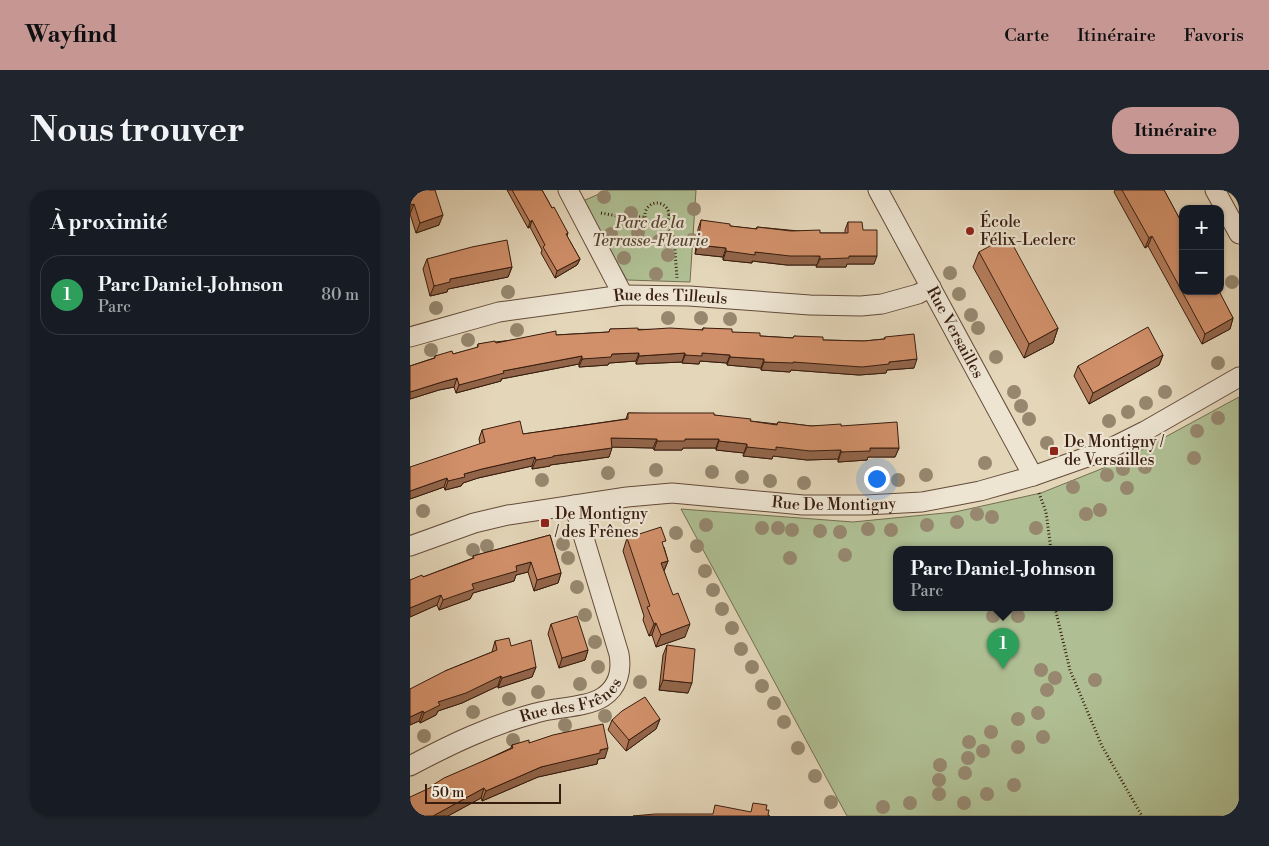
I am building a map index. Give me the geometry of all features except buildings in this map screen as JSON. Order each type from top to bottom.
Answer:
[{"type":"street","points":[[568,190],[623,294]]},
{"type":"street","name":"Rue Versailles","points":[[878,190],[1033,476]]},
{"type":"street","points":[[1215,190],[1239,234]]},
{"type":"street","name":"Rue des Tilleuls","points":[[410,337],[499,312],[623,294],[678,295],[810,305],[861,306],[882,304],[918,294],[931,287]]},
{"type":"street","name":"Rue De Montigny","points":[[410,546],[474,523],[500,517],[628,497],[672,493],[803,505],[866,505],[913,502],[980,491],[1033,476],[1107,450],[1145,431],[1239,377]]},
{"type":"street","name":"Rue des Frênes","points":[[410,766],[443,748],[502,723],[539,712],[597,700],[603,697],[619,678],[621,666],[619,654],[574,505]]},
{"type":"path","points":[[661,204],[664,206],[669,217],[666,224],[655,227],[648,224],[645,217],[649,206],[661,204]]},
{"type":"path","points":[[578,210],[623,217],[645,217]]},
{"type":"path","points":[[666,224],[674,238],[678,295]]},
{"type":"path","points":[[1033,476],[1046,512],[1050,546]]},
{"type":"path","points":[[1056,611],[1070,670],[1102,746],[1142,816]]},
{"type":"green space","name":"Parc de la Terrasse-Fleurie","points":[[608,190],[696,190],[690,282],[627,280],[583,201]]},
{"type":"green space","points":[[1239,397],[1239,816],[847,816],[681,509],[853,522],[955,512],[1041,493],[1121,461]]},
{"type":"place","name":"École Félix-Leclerc","points":[[970,231]]},
{"type":"place","name":"De Montigny / de Versailles","points":[[1054,451]]},
{"type":"place","name":"De Montigny / des Frênes","points":[[545,523]]},
{"type":"place","name":"Parc Daniel-Johnson","points":[[1003,669]]}]
